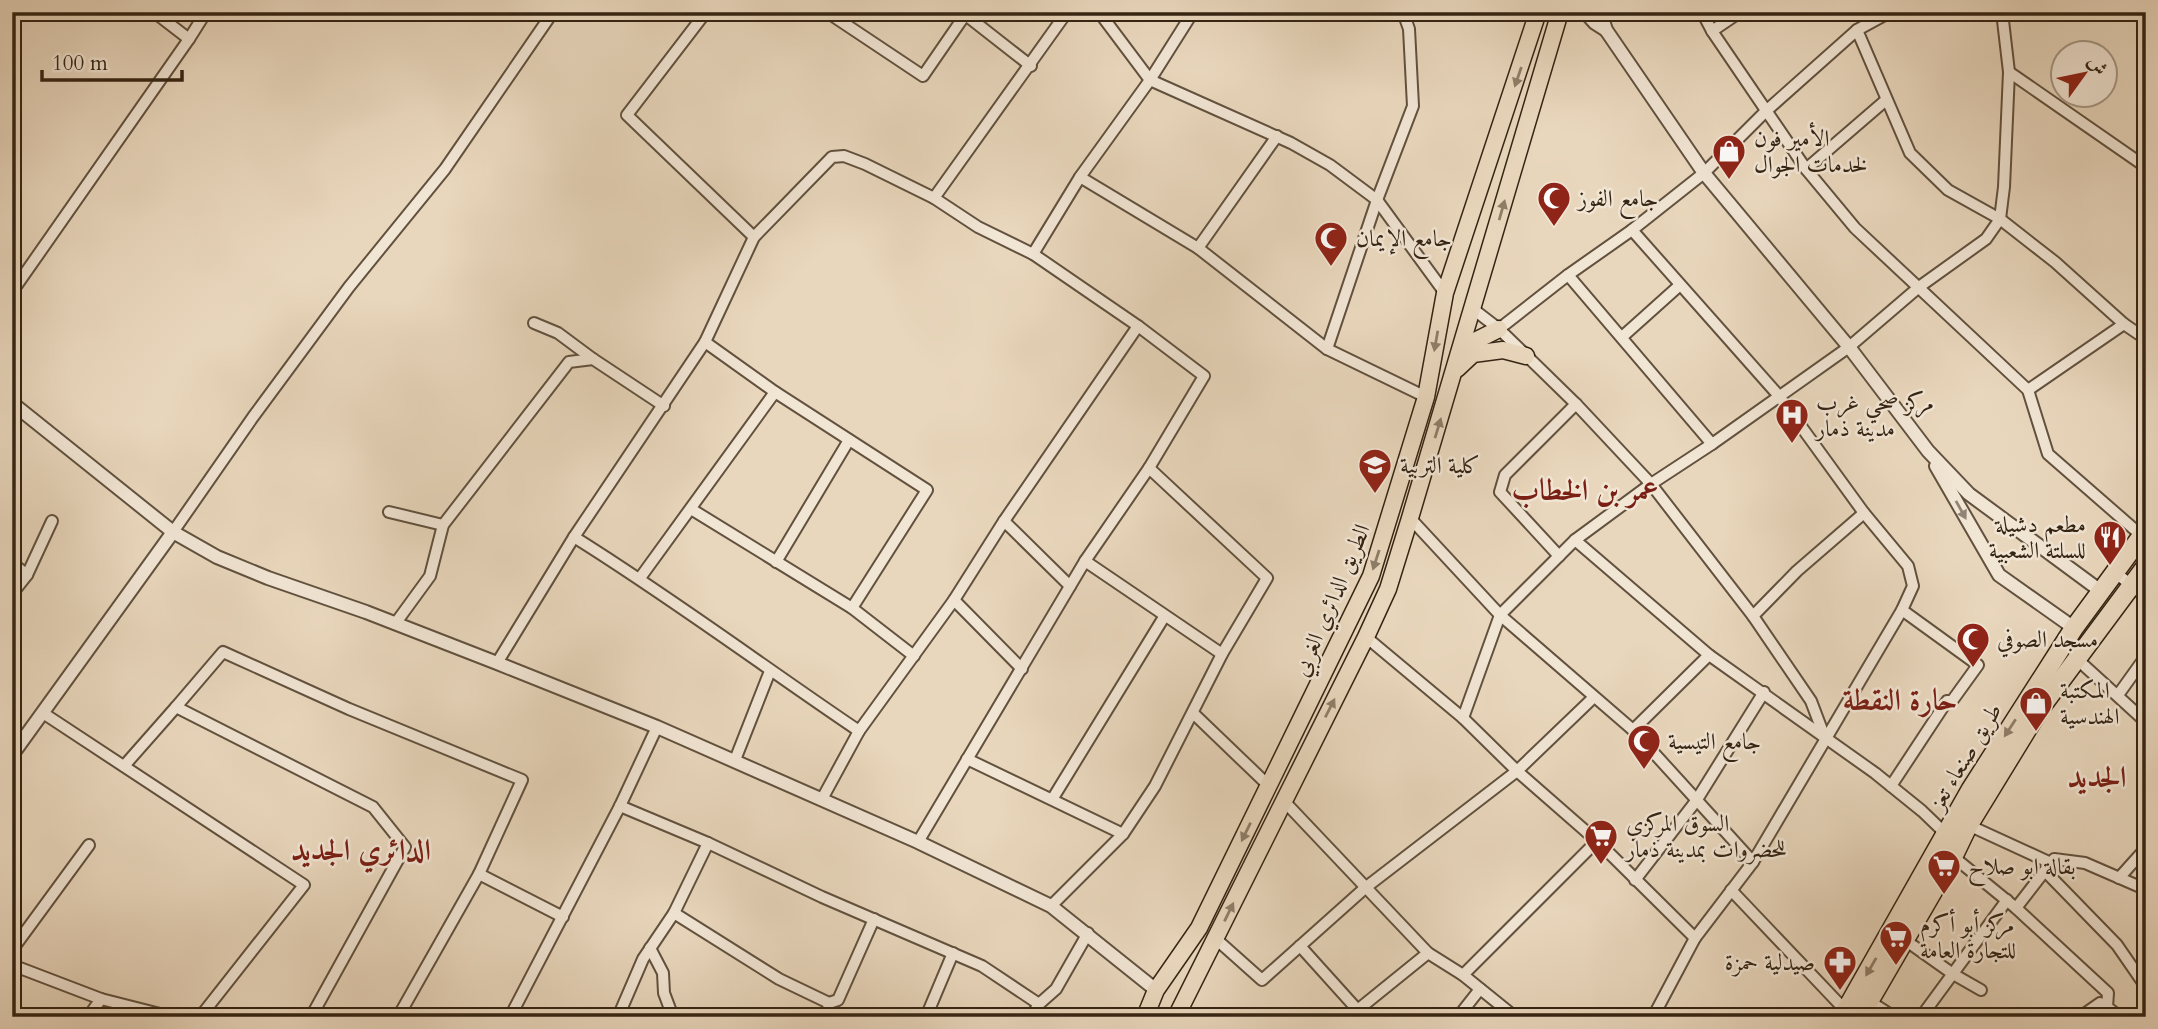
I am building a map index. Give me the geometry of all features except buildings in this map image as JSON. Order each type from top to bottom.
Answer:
[{"type":"highway","name":"طريق صنعاء تعز","points":[[1849,1015],[1869,1001],[1905,940],[1961,821],[2074,628],[2144,533]]},
{"type":"highway","name":"طريق صنعاء تعز","points":[[1961,821],[2039,710],[2138,591],[2146,566]]},
{"type":"highway","name":"طريق صنعاء تعز","points":[[1849,1015],[1949,845]]},
{"type":"main road","points":[[1530,12],[1530,41]]},
{"type":"main road","name":"الطريق الدائري الغربي","points":[[1145,1017],[1156,990],[1199,928],[1371,576],[1426,397],[1445,293],[1538,12]]},
{"type":"main road","name":"الطريق الدائري الغربي","points":[[1182,1014],[1283,800],[1388,589],[1560,12]]},
{"type":"main road","points":[[1455,371],[1475,341],[1499,329]]},
{"type":"main road","points":[[1455,371],[1474,354],[1503,350],[1526,356]]},
{"type":"main road","points":[[1395,504],[1410,518]]},
{"type":"main road","points":[[1269,786],[1283,800]]},
{"type":"street","points":[[153,12],[189,39]]},
{"type":"street","points":[[12,292],[206,12]]},
{"type":"street","points":[[12,755],[253,417],[341,298],[445,169],[553,12]]},
{"type":"street","points":[[706,12],[627,115],[754,237]]},
{"type":"street","points":[[827,12],[923,76],[963,14],[1031,65]]},
{"type":"street","points":[[934,198],[1067,12]]},
{"type":"street","points":[[1098,12],[1150,80],[1277,136],[1329,165],[1377,200],[1445,293]]},
{"type":"street","points":[[1033,254],[1080,177],[1150,80],[1193,12]]},
{"type":"street","points":[[1327,349],[1377,200],[1413,106],[1409,29],[1403,12]]},
{"type":"street","points":[[1585,12],[1606,30]]},
{"type":"street","points":[[1600,12],[1606,30],[1704,173],[1849,347],[1928,451],[1969,494],[2102,592]]},
{"type":"street","points":[[1702,12],[1805,169],[1855,228],[2028,390],[2048,454],[2144,533]]},
{"type":"street","points":[[1712,31],[1740,12]]},
{"type":"street","points":[[1499,329],[1704,173],[1766,111],[1857,30],[1889,12]]},
{"type":"street","points":[[1463,718],[1500,615],[1575,540],[1650,484],[1712,444],[1849,347],[1919,287],[1986,239],[2000,219],[2004,187],[2009,72],[2002,12]]},
{"type":"street","points":[[1857,30],[1910,153],[1948,190],[2000,219],[2055,262],[2124,324],[2146,339]]},
{"type":"street","points":[[2009,72],[2146,167]]},
{"type":"street","points":[[1805,169],[1886,100]]},
{"type":"street","points":[[1198,248],[1277,136]]},
{"type":"street","points":[[497,663],[574,537],[705,342],[754,237],[832,157],[844,156],[934,198],[978,227],[1033,254],[1205,376],[1149,468],[1085,561],[918,842]]},
{"type":"street","points":[[1080,177],[1198,248],[1327,349],[1426,397]]},
{"type":"street","points":[[1632,230],[1779,396],[1864,513],[1908,566],[1913,586],[1902,610],[1753,862],[1695,938],[1656,1016]]},
{"type":"street","points":[[1568,275],[1712,444]]},
{"type":"street","points":[[1622,337],[1681,285]]},
{"type":"street","points":[[1473,309],[1499,329],[1576,404],[1650,484],[1753,616],[1811,701],[1825,738]]},
{"type":"street","points":[[534,324],[558,333],[664,406]]},
{"type":"street","points":[[2028,390],[2124,324]]},
{"type":"street","points":[[821,799],[859,731],[954,600],[1004,521],[1138,326]]},
{"type":"street","points":[[705,342],[775,392],[926,490],[852,608]]},
{"type":"street","points":[[395,624],[430,576],[443,525],[569,362],[593,359]]},
{"type":"street","points":[[640,578],[775,392]]},
{"type":"street","points":[[12,402],[173,531],[217,557],[268,579],[395,624],[657,727],[918,842],[1051,906],[1156,990]]},
{"type":"street","points":[[1559,556],[1500,492],[1505,475],[1576,404]]},
{"type":"street","points":[[776,562],[849,440]]},
{"type":"street","points":[[1928,451],[1999,575],[2074,628]]},
{"type":"street","points":[[1051,906],[1123,834],[1155,786],[1222,654],[1267,578],[1149,468]]},
{"type":"street","points":[[691,509],[852,608],[914,656]]},
{"type":"street","points":[[389,512],[443,525]]},
{"type":"street","points":[[1753,616],[1797,571],[1864,513]]},
{"type":"street","points":[[1410,518],[1500,615],[1633,730],[1753,862]]},
{"type":"street","points":[[12,594],[27,575],[52,521]]},
{"type":"street","points":[[1004,521],[1070,586]]},
{"type":"street","points":[[574,537],[640,578],[859,731]]},
{"type":"street","points":[[1575,540],[1709,655],[1764,692],[1922,811],[1949,845],[2108,993],[2107,1007]]},
{"type":"street","points":[[1085,561],[1222,654]]},
{"type":"street","points":[[12,563],[27,575]]},
{"type":"street","points":[[2116,573],[2138,591]]},
{"type":"street","points":[[954,600],[1023,669]]},
{"type":"street","points":[[1891,786],[1947,702],[1952,701],[1978,665],[1902,610]]},
{"type":"street","points":[[1053,798],[1164,617]]},
{"type":"street","points":[[1366,637],[1463,718],[1517,771],[1597,841],[1695,938]]},
{"type":"street","points":[[124,766],[223,652],[349,709],[522,780],[479,874],[398,1017]]},
{"type":"street","points":[[1633,730],[1709,655]]},
{"type":"street","points":[[2118,695],[2146,656]]},
{"type":"street","points":[[2078,660],[2146,722]]},
{"type":"street","points":[[735,760],[770,671]]},
{"type":"street","points":[[1635,880],[1696,801],[1764,692]]},
{"type":"street","points":[[1216,939],[1262,981],[1365,888],[1517,771],[1594,698]]},
{"type":"street","points":[[177,706],[373,807],[405,848],[310,1017]]},
{"type":"street","points":[[43,713],[304,885],[200,1017]]},
{"type":"street","points":[[1193,713],[1269,786]]},
{"type":"street","points":[[510,1017],[564,917],[657,727]]},
{"type":"street","points":[[967,759],[1053,798],[1123,834]]},
{"type":"street","points":[[1283,800],[1428,953],[1463,975],[1515,1017]]},
{"type":"street","points":[[620,806],[982,966],[1039,1003]]},
{"type":"street","points":[[1961,821],[2048,867],[2117,945],[2146,987]]},
{"type":"street","points":[[1463,975],[1597,841]]},
{"type":"street","points":[[618,1017],[643,959],[674,913],[708,843]]},
{"type":"street","points":[[12,950],[89,845]]},
{"type":"street","points":[[2119,878],[2146,848]]},
{"type":"street","points":[[1921,1017],[1953,974],[2054,859],[2085,863],[2138,886],[2146,885]]},
{"type":"street","points":[[479,874],[564,917]]},
{"type":"street","points":[[1731,890],[1849,1015]]},
{"type":"street","points":[[674,913],[779,979],[829,1003],[838,1000],[874,919]]},
{"type":"street","points":[[1031,1017],[1039,1003],[1056,989],[1087,933]]},
{"type":"street","points":[[1905,940],[1981,990]]},
{"type":"street","points":[[1300,946],[1357,1015],[1428,953]]},
{"type":"street","points":[[650,948],[663,973],[664,993],[673,1017]]},
{"type":"street","points":[[926,1017],[953,953]]},
{"type":"street","points":[[12,965],[101,999],[172,1017]]},
{"type":"street","points":[[1458,1017],[1480,989]]},
{"type":"street","points":[[88,1017],[101,999]]},
{"type":"street","points":[[1869,1001],[1894,1017]]},
{"type":"street","points":[[827,1017],[829,1003]]},
{"type":"street","points":[[2080,1017],[2100,1003],[2120,1017]]},
{"type":"place","name":"الأمير فون لخدمات الجوال","points":[[1729,181]]},
{"type":"place","name":"جامع الفوز","points":[[1554,228]]},
{"type":"place","name":"جامع الإيمان","points":[[1331,268]]},
{"type":"place","name":"مركز صحي غرب مدينة ذمار","points":[[1792,445]]},
{"type":"place","name":"كلية التربية","points":[[1375,495]]},
{"type":"place","name":"مطعم دشيلة للسلتة الشعبية","points":[[2110,567]]},
{"type":"place","name":"مسجد الصوفي","points":[[1973,669]]},
{"type":"place","name":"المكتبة الهندسية","points":[[2036,733]]},
{"type":"place","name":"جامع التيسية","points":[[1644,771]]},
{"type":"place","name":"السوق المركزي للحضروات بمدينة ذمار","points":[[1601,866]]},
{"type":"place","name":"بقالة ابو صلاح","points":[[1944,896]]},
{"type":"place","name":"مركز أبو أكرم للتجارة العامة","points":[[1896,967]]},
{"type":"place","name":"صيدلية حمزة","points":[[1840,992]]},
{"type":"district","name":"عمر بن الخطاب","points":[[1585,490]]},
{"type":"district","name":"حارة النقطة","points":[[1900,700]]},
{"type":"district","name":"الجديد","points":[[2097,777]]},
{"type":"district","name":"الدائري الجديد","points":[[361,850]]}]
